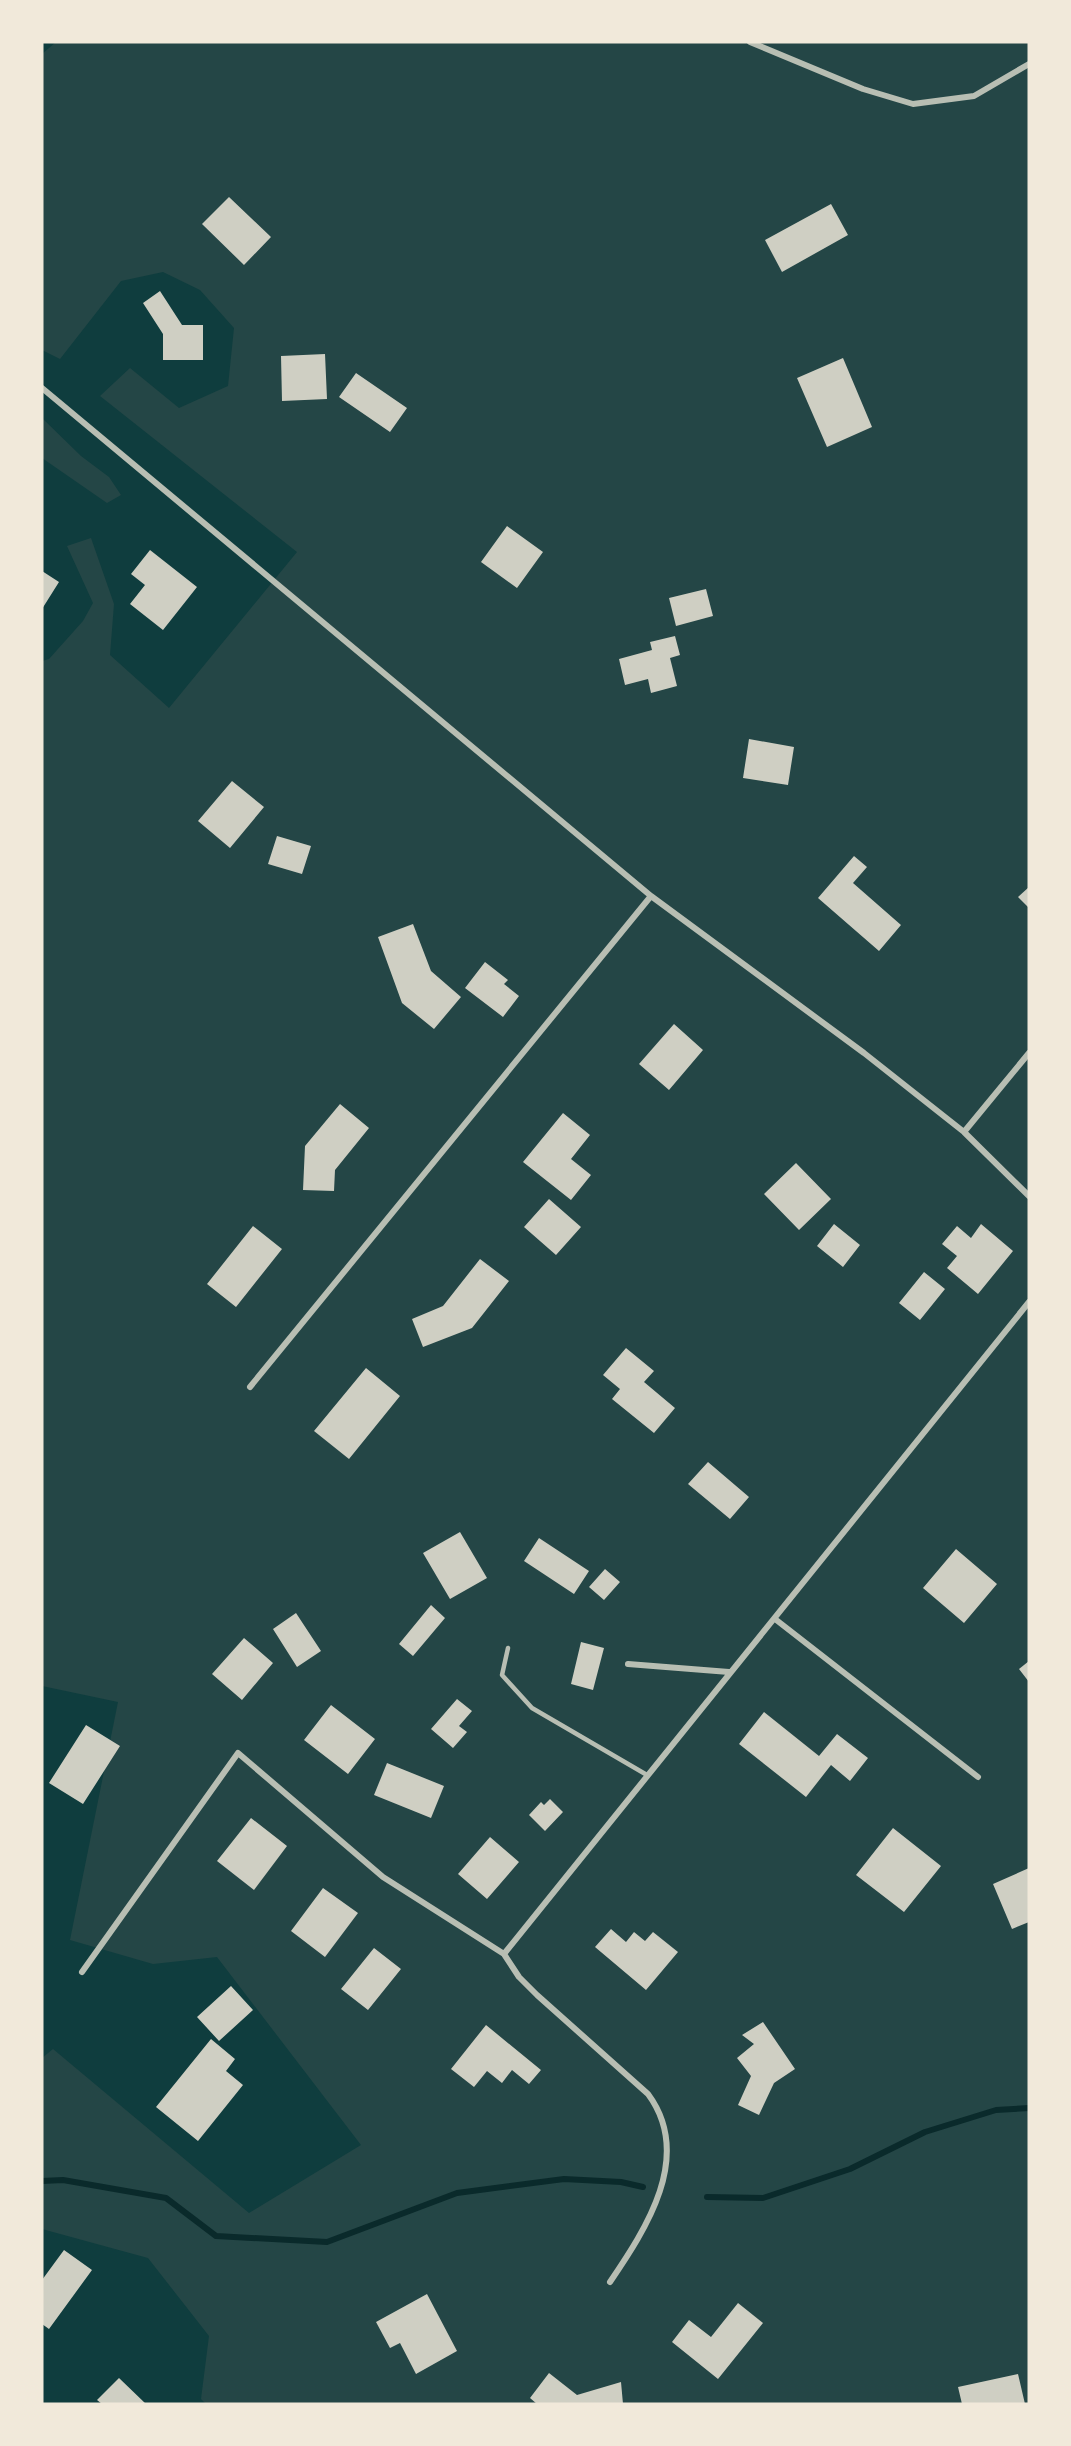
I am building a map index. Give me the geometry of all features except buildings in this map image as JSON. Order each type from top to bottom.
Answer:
[{"type":"street","points":[[750,42],[863,89],[913,104],[974,96],[1029,64]]},
{"type":"street","points":[[42,388],[651,896],[864,1053],[963,1132],[1029,1196]]},
{"type":"street","points":[[250,1387],[651,896]]},
{"type":"street","points":[[963,1132],[1029,1053]]},
{"type":"street","points":[[504,1954],[1029,1302]]},
{"type":"street","points":[[775,1619],[978,1778]]},
{"type":"street","points":[[628,1664],[729,1672]]},
{"type":"street","points":[[82,1972],[238,1753],[383,1877],[504,1954],[519,1977],[648,2094],[659,2109],[667,2148],[662,2186],[651,2216],[610,2282]]},
{"type":"lane","points":[[508,1648],[502,1675],[532,1708],[646,1775]]},
{"type":"shaded area","points":[[56,42],[1029,42],[1029,2404],[206,2404],[201,2399],[209,2336],[148,2258],[42,2229],[42,2058],[53,2049],[249,2213],[361,2145],[217,1957],[153,1964],[70,1940],[118,1702],[42,1686],[42,661],[49,659],[83,621],[93,603],[67,546],[91,538],[114,604],[110,655],[169,708],[297,552],[100,396],[130,368],[179,408],[228,386],[234,328],[200,290],[163,272],[121,281],[60,359],[42,350],[42,54]]},
{"type":"shaded area","points":[[42,418],[81,456],[109,477],[121,495],[107,503],[42,458]]},
{"type":"waterway","points":[[707,2197],[763,2198],[850,2169],[925,2132],[996,2110],[1029,2108]]},
{"type":"waterway","points":[[42,2181],[63,2180],[166,2198],[216,2236],[327,2242],[457,2193],[564,2179],[621,2182],[643,2187]]}]
